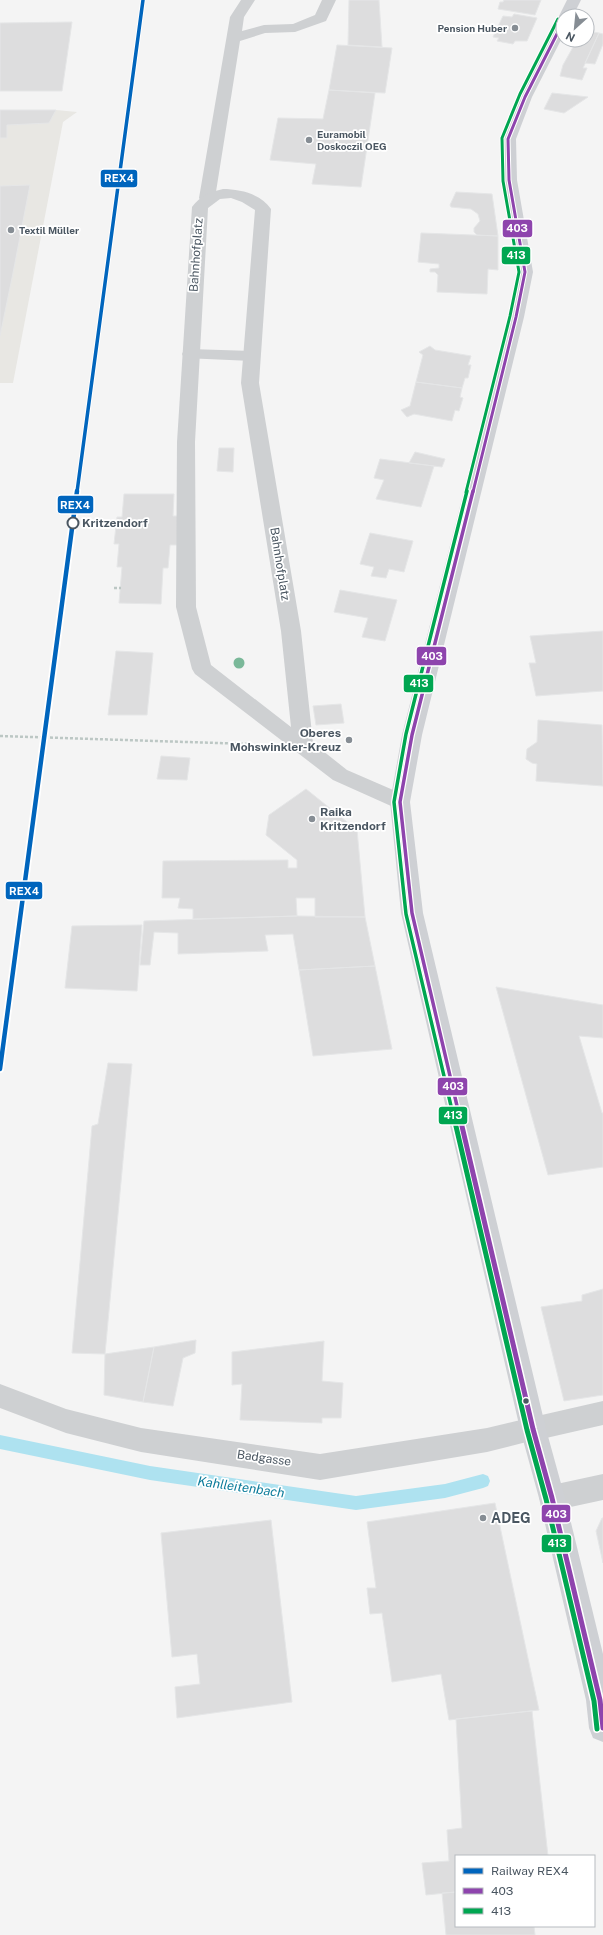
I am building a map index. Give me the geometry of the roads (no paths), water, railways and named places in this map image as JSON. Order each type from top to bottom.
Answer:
[{"type":"main road","points":[[555,38],[525,97],[508,138],[509,180],[525,272],[514,325],[412,735],[400,802],[412,913],[533,1429],[552,1498],[600,1700],[603,1728]]},
{"type":"street","points":[[207,198],[237,17],[248,0]]},
{"type":"street","points":[[234,38],[264,29],[295,28],[321,18],[330,0]]},
{"type":"street","name":"Bahnhofplatz","points":[[303,746],[291,631],[250,383],[263,209],[252,199],[222,192],[207,198],[200,207],[190,354],[186,449],[186,607],[202,668],[340,775],[400,802]]},
{"type":"street","points":[[190,354],[252,356]]},
{"type":"street","name":"Badgasse","points":[[0,1396],[66,1421],[141,1440],[320,1467],[487,1440],[603,1413]]},
{"type":"street","points":[[552,1498],[603,1487]]},
{"type":"waterway","name":"Kahlleitenbach","points":[[0,1442],[150,1473],[356,1503],[445,1491],[483,1481]]},
{"type":"rail line","name":"REX4","points":[[0,1069],[143,0]]},
{"type":"place","name":"Pension Huber","points":[[515,28]]},
{"type":"place","name":"Euramobil Doskoczil OEG","points":[[309,140]]},
{"type":"place","name":"Textil Müller","points":[[11,230]]},
{"type":"place","name":"Kritzendorf","points":[[73,523]]},
{"type":"place","name":"Oberes Mohswinkler-Kreuz","points":[[349,740]]},
{"type":"place","name":"Raika Kritzendorf","points":[[312,819]]},
{"type":"place","name":"ADEG","points":[[483,1518]]}]
